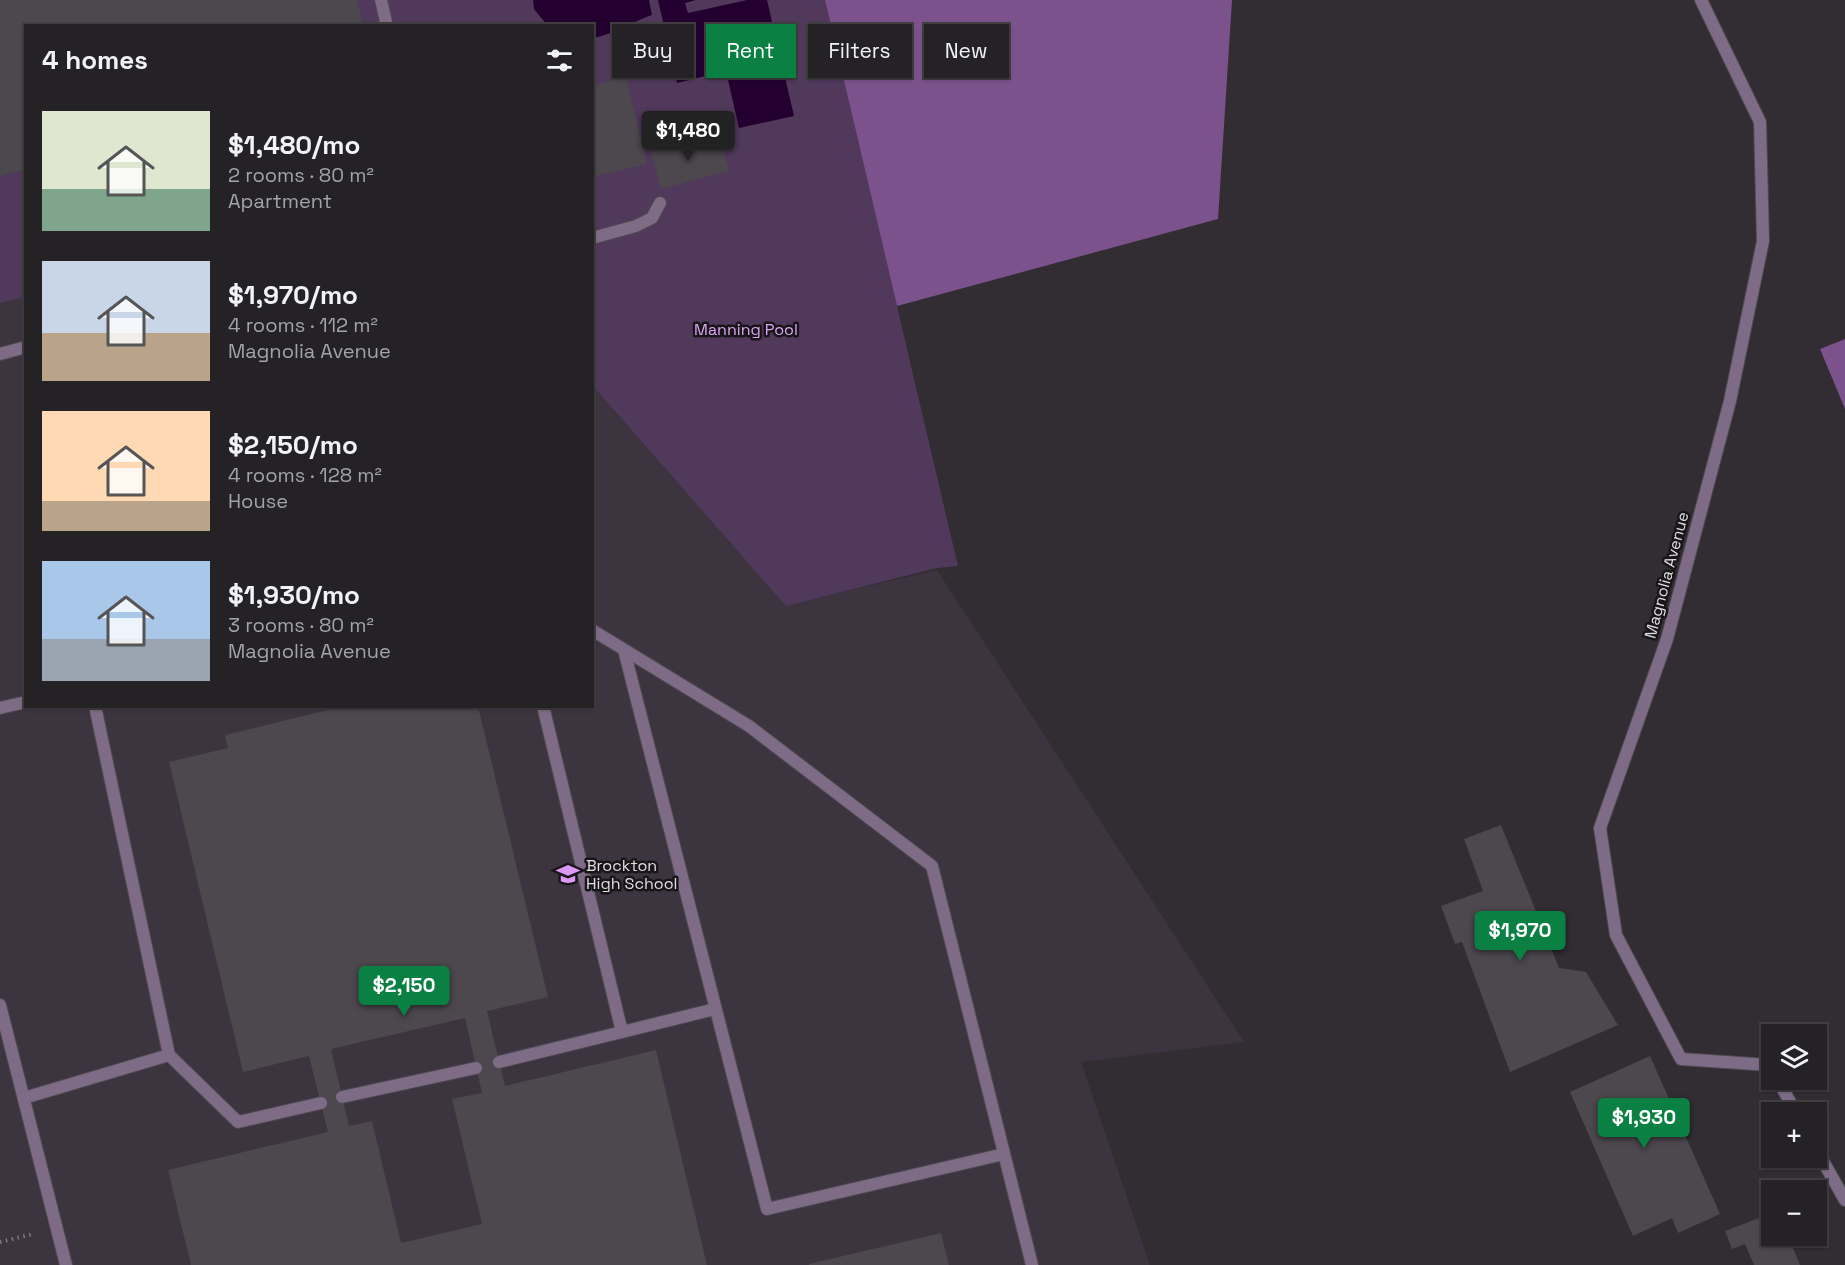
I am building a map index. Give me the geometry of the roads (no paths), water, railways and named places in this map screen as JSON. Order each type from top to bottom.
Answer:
[{"type":"street","points":[[381,0],[387,24]]},
{"type":"street","name":"Magnolia Avenue","points":[[1701,0],[1760,122],[1763,241],[1730,401],[1667,639],[1600,828],[1616,935],[1681,1059],[1761,1066]]},
{"type":"street","points":[[594,237],[636,226],[652,218],[660,203]]},
{"type":"street","points":[[0,354],[24,348]]},
{"type":"street","points":[[594,631],[749,726],[932,866],[1032,1265]]},
{"type":"street","points":[[624,650],[767,1209],[1004,1154]]},
{"type":"street","points":[[0,708],[24,702]]},
{"type":"street","points":[[95,708],[169,1055],[238,1122],[321,1103]]},
{"type":"street","points":[[543,708],[622,1032]]},
{"type":"street","points":[[0,1005],[66,1265]]},
{"type":"street","points":[[499,1062],[715,1009]]},
{"type":"street","points":[[24,1098],[169,1055]]},
{"type":"street","points":[[342,1097],[476,1068]]},
{"type":"street","points":[[1827,1168],[1845,1200]]},
{"type":"place","name":"Brockton High School","points":[[568,874]]},
{"type":"park label","name":"Manning Pool","points":[[746,329]]}]
